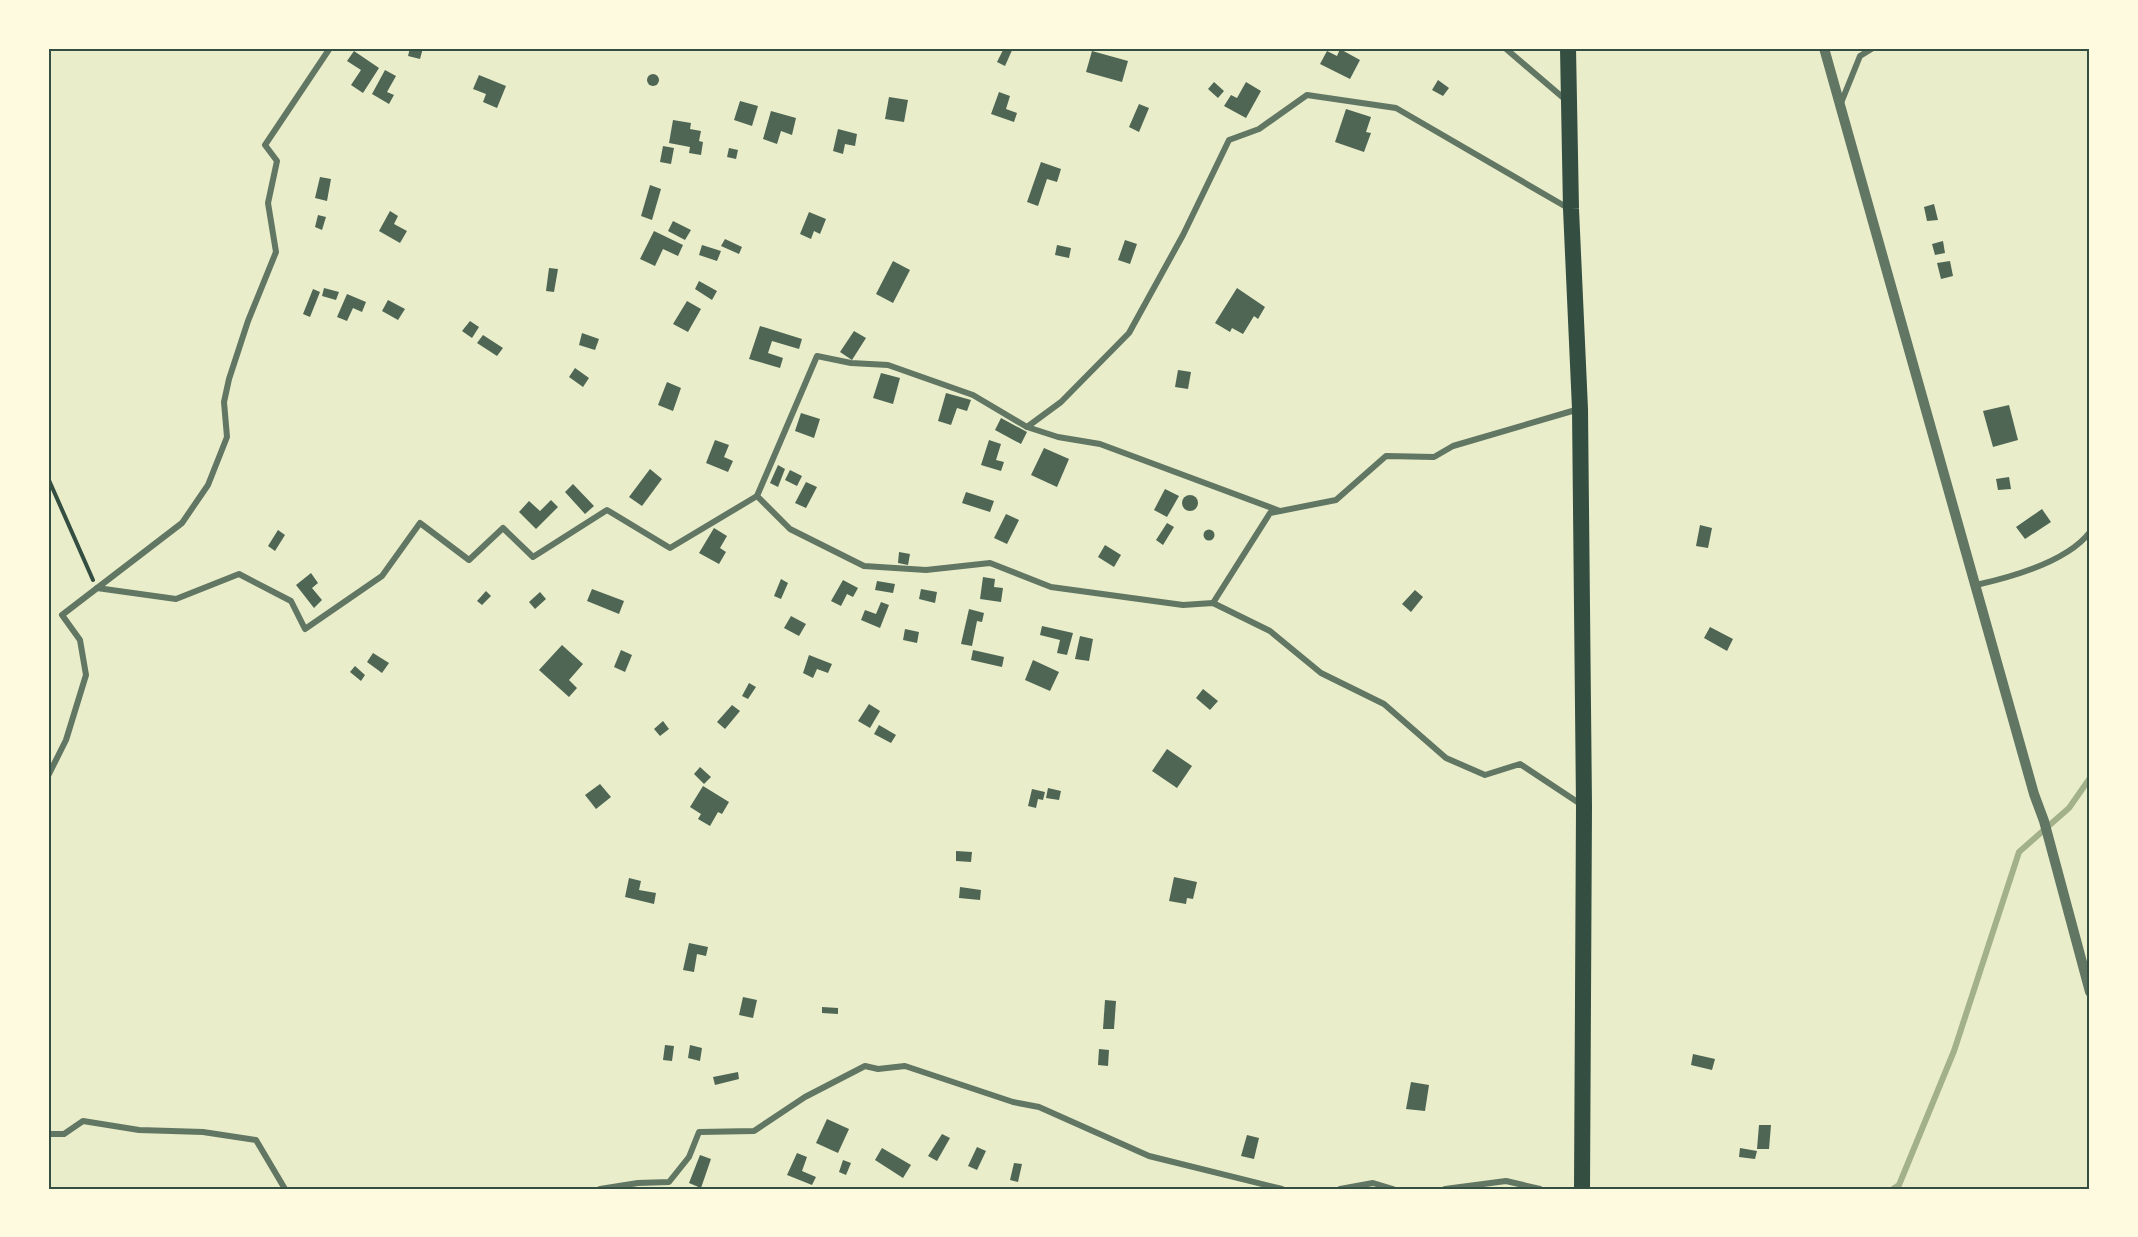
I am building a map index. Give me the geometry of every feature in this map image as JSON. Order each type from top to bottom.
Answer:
[{"type":"highway","points":[[1568,48],[1571,209],[1580,409],[1584,806],[1582,1189]]},
{"type":"street","points":[[48,776],[66,740],[86,675],[80,640],[62,615],[182,523],[208,485],[228,437],[224,402],[229,379],[248,321],[276,252],[268,203],[277,161],[265,145],[330,48]]},
{"type":"street","points":[[1505,48],[1570,103]]},
{"type":"street","points":[[1824,48],[2034,794],[2044,821],[2090,992]]},
{"type":"street","points":[[1840,106],[1860,56],[1873,48]]},
{"type":"street","points":[[1027,427],[1061,402],[1129,333],[1183,235],[1229,140],[1259,129],[1306,95],[1396,108],[1571,209]]},
{"type":"street","points":[[97,588],[176,599],[239,574],[291,601],[305,629],[382,576],[420,523],[469,560],[502,528],[533,557],[607,510],[670,548],[757,496],[817,356],[851,363],[888,365],[921,376],[973,395],[1027,427],[1058,437],[1100,444],[1281,511]]},
{"type":"street","points":[[1213,603],[1270,513],[1336,500],[1386,456],[1434,457],[1453,446],[1580,409]]},
{"type":"street","points":[[757,496],[790,529],[864,566],[926,570],[990,563],[1051,587],[1183,606],[1213,603],[1270,632],[1321,673],[1384,704],[1446,758],[1485,775],[1520,764],[1584,806]]},
{"type":"street","points":[[1976,585],[2007,578],[2038,566],[2081,543],[2090,532]]},
{"type":"street","points":[[600,1189],[638,1183],[669,1182],[689,1157],[699,1132],[754,1131],[805,1096],[865,1066],[878,1069],[905,1066],[1013,1102],[1039,1107],[1149,1156],[1282,1189]]},
{"type":"street","points":[[48,1134],[64,1134],[83,1121],[139,1130],[204,1132],[256,1140],[285,1189]]},
{"type":"street","points":[[1445,1189],[1506,1181],[1540,1189]]},
{"type":"street","points":[[1340,1189],[1373,1183],[1394,1189]]},
{"type":"path","points":[[48,478],[97,588]]},
{"type":"building","points":[[410,48],[423,48],[420,59],[408,56]]},
{"type":"building","points":[[1004,48],[1013,48],[1005,66],[997,62]]},
{"type":"building","points":[[1340,49],[1360,60],[1350,79],[1320,64],[1327,51],[1337,56]]},
{"type":"building","points":[[354,51],[379,68],[363,93],[351,85],[361,70],[347,61]]},
{"type":"building","points":[[1092,51],[1128,61],[1122,82],[1086,72]]},
{"type":"building","points":[[385,70],[396,76],[387,92],[394,95],[389,104],[372,94]]},
{"type":"building","points":[[653,74],[659,80],[653,86],[647,80]]},
{"type":"building","points":[[479,75],[506,86],[497,108],[483,102],[486,94],[473,89]]},
{"type":"building","points":[[1438,80],[1449,88],[1443,96],[1432,90]]},
{"type":"building","points":[[1214,82],[1224,91],[1218,98],[1208,89]]},
{"type":"building","points":[[1246,82],[1261,91],[1246,118],[1224,106],[1231,95],[1237,98]]},
{"type":"building","points":[[999,92],[1010,96],[1006,109],[1017,113],[1014,122],[991,114]]},
{"type":"building","points":[[889,97],[908,100],[904,122],[885,119]]},
{"type":"building","points":[[740,101],[758,106],[752,126],[734,120]]},
{"type":"building","points":[[1139,104],[1149,108],[1139,132],[1129,127]]},
{"type":"building","points":[[1346,109],[1371,117],[1366,132],[1371,133],[1364,152],[1335,142]]},
{"type":"building","points":[[771,111],[796,118],[792,135],[781,131],[777,144],[763,139]]},
{"type":"building","points":[[673,120],[691,123],[690,129],[701,131],[699,141],[703,142],[701,155],[689,153],[690,147],[669,143]]},
{"type":"building","points":[[838,129],[857,134],[855,146],[845,144],[843,154],[833,151]]},
{"type":"building","points":[[663,146],[674,148],[671,164],[660,162]]},
{"type":"building","points":[[729,148],[738,150],[736,159],[727,157]]},
{"type":"building","points":[[1041,162],[1061,169],[1057,182],[1047,179],[1038,206],[1027,202]]},
{"type":"building","points":[[320,177],[331,179],[327,201],[315,198]]},
{"type":"building","points":[[650,185],[661,189],[652,220],[641,216]]},
{"type":"building","points":[[1934,204],[1938,220],[1927,221],[1924,207]]},
{"type":"building","points":[[390,211],[398,216],[394,224],[407,231],[400,243],[379,231]]},
{"type":"building","points":[[809,212],[826,219],[820,234],[814,231],[811,239],[800,234]]},
{"type":"building","points":[[318,215],[326,217],[322,230],[315,227]]},
{"type":"building","points":[[673,221],[691,230],[685,240],[668,231]]},
{"type":"building","points":[[654,231],[683,245],[678,256],[663,249],[655,266],[640,259]]},
{"type":"building","points":[[725,239],[742,247],[739,254],[721,246]]},
{"type":"building","points":[[1125,240],[1137,244],[1130,264],[1118,260]]},
{"type":"building","points":[[1943,241],[1945,253],[1935,255],[1932,244]]},
{"type":"building","points":[[702,245],[721,251],[717,261],[699,255]]},
{"type":"building","points":[[1057,245],[1071,248],[1069,258],[1055,255]]},
{"type":"building","points":[[893,261],[910,270],[893,303],[876,294]]},
{"type":"building","points":[[1950,261],[1953,276],[1941,279],[1937,263]]},
{"type":"building","points":[[549,268],[558,269],[554,292],[546,291]]},
{"type":"building","points":[[699,281],[717,291],[712,300],[695,289]]},
{"type":"building","points":[[324,288],[339,292],[336,300],[322,296]]},
{"type":"building","points":[[1237,288],[1265,307],[1258,319],[1254,316],[1243,334],[1232,328],[1230,332],[1215,323]]},
{"type":"building","points":[[313,289],[320,292],[310,317],[303,314]]},
{"type":"building","points":[[347,294],[366,302],[362,312],[353,308],[347,321],[337,317]]},
{"type":"building","points":[[388,300],[405,309],[398,320],[382,311]]},
{"type":"building","points":[[687,301],[701,309],[688,332],[673,324]]},
{"type":"building","points":[[470,321],[479,327],[472,338],[462,331]]},
{"type":"building","points":[[760,326],[802,339],[799,349],[772,341],[768,353],[783,358],[780,368],[749,359]]},
{"type":"building","points":[[854,331],[866,338],[852,360],[840,352]]},
{"type":"building","points":[[582,333],[599,339],[595,350],[579,345]]},
{"type":"building","points":[[483,335],[503,348],[497,356],[477,343]]},
{"type":"building","points":[[575,368],[589,378],[583,387],[569,377]]},
{"type":"building","points":[[1178,370],[1191,372],[1188,389],[1175,387]]},
{"type":"building","points":[[881,373],[900,378],[893,404],[873,398]]},
{"type":"building","points":[[667,382],[681,388],[673,411],[658,405]]},
{"type":"building","points":[[946,393],[971,400],[967,411],[957,408],[951,425],[938,421]]},
{"type":"building","points":[[2009,405],[2018,440],[1993,447],[1983,411]]},
{"type":"building","points":[[801,413],[820,419],[814,438],[795,431]]},
{"type":"building","points":[[1001,418],[1027,432],[1021,444],[995,430]]},
{"type":"building","points":[[715,440],[729,445],[724,457],[733,461],[728,472],[706,463]]},
{"type":"building","points":[[989,440],[1001,444],[996,460],[1004,462],[1001,471],[981,465]]},
{"type":"building","points":[[1044,448],[1069,459],[1057,487],[1031,475]]},
{"type":"building","points":[[778,465],[785,469],[778,487],[770,483]]},
{"type":"building","points":[[650,469],[662,479],[642,506],[629,497]]},
{"type":"building","points":[[790,470],[802,476],[797,486],[785,480]]},
{"type":"building","points":[[2009,477],[2011,489],[1998,490],[1996,479]]},
{"type":"building","points":[[806,482],[817,487],[806,508],[795,503]]},
{"type":"building","points":[[573,484],[594,506],[585,514],[565,492]]},
{"type":"building","points":[[1165,489],[1179,496],[1167,517],[1154,510]]},
{"type":"building","points":[[966,492],[994,501],[990,512],[962,503]]},
{"type":"building","points":[[1187,495],[1193,495],[1198,503],[1196,509],[1187,511],[1182,506],[1182,500]]},
{"type":"building","points":[[551,500],[558,507],[536,529],[519,512],[529,501],[540,511]]},
{"type":"building","points":[[2042,509],[2051,522],[2025,539],[2016,527]]},
{"type":"building","points":[[1006,514],[1019,520],[1007,544],[994,538]]},
{"type":"building","points":[[1167,523],[1174,527],[1163,545],[1156,540]]},
{"type":"building","points":[[1700,525],[1712,528],[1708,548],[1696,546]]},
{"type":"building","points":[[714,528],[727,536],[720,548],[726,552],[719,564],[699,553]]},
{"type":"building","points":[[278,530],[285,535],[275,551],[268,546]]},
{"type":"building","points":[[1209,530],[1213,531],[1213,539],[1209,540],[1205,539],[1204,535],[1205,531]]},
{"type":"building","points":[[1105,545],[1121,555],[1114,567],[1098,557]]},
{"type":"building","points":[[899,552],[910,554],[908,565],[898,563]]},
{"type":"building","points":[[311,573],[318,583],[312,588],[322,600],[314,608],[296,585]]},
{"type":"building","points":[[983,577],[995,579],[994,587],[1003,588],[1001,602],[980,599]]},
{"type":"building","points":[[781,579],[788,583],[781,599],[774,596]]},
{"type":"building","points":[[843,580],[858,588],[853,597],[847,594],[841,606],[831,601]]},
{"type":"building","points":[[877,581],[895,584],[893,593],[875,590]]},
{"type":"building","points":[[592,589],[624,601],[619,614],[587,601]]},
{"type":"building","points":[[921,589],[937,592],[935,603],[919,599]]},
{"type":"building","points":[[1415,590],[1423,597],[1411,612],[1402,604]]},
{"type":"building","points":[[486,591],[491,596],[482,605],[477,601]]},
{"type":"building","points":[[540,592],[546,599],[535,609],[529,602]]},
{"type":"building","points":[[881,602],[889,605],[880,628],[861,620],[865,610],[876,614]]},
{"type":"building","points":[[969,609],[984,613],[982,622],[977,621],[972,646],[961,644]]},
{"type":"building","points":[[791,616],[806,624],[799,636],[784,628]]},
{"type":"building","points":[[1042,626],[1073,633],[1067,655],[1057,653],[1060,640],[1040,635]]},
{"type":"building","points":[[1710,627],[1733,639],[1727,651],[1704,638]]},
{"type":"building","points":[[905,629],[919,632],[917,643],[903,640]]},
{"type":"building","points":[[1080,636],[1093,639],[1089,661],[1075,659]]},
{"type":"building","points":[[562,645],[583,664],[569,680],[577,688],[569,697],[539,670]]},
{"type":"building","points":[[621,650],[632,655],[625,672],[614,667]]},
{"type":"building","points":[[973,650],[1004,657],[1002,667],[971,660]]},
{"type":"building","points":[[373,653],[389,663],[382,673],[367,662]]},
{"type":"building","points":[[809,655],[832,664],[828,673],[817,669],[813,678],[803,673]]},
{"type":"building","points":[[1033,660],[1059,672],[1050,691],[1025,680]]},
{"type":"building","points":[[355,666],[365,675],[361,681],[350,672]]},
{"type":"building","points":[[749,683],[756,687],[748,699],[742,696]]},
{"type":"building","points":[[1203,689],[1218,701],[1210,710],[1196,698]]},
{"type":"building","points":[[869,704],[880,711],[870,728],[858,721]]},
{"type":"building","points":[[732,705],[740,711],[725,729],[717,722]]},
{"type":"building","points":[[663,721],[669,729],[660,736],[654,729]]},
{"type":"building","points":[[879,725],[896,735],[891,743],[874,734]]},
{"type":"building","points":[[1167,749],[1192,766],[1177,788],[1152,771]]},
{"type":"building","points":[[700,767],[711,777],[704,784],[694,774]]},
{"type":"building","points":[[600,784],[611,797],[596,809],[585,795]]},
{"type":"building","points":[[703,786],[729,802],[722,814],[718,812],[710,826],[698,819],[701,814],[690,807]]},
{"type":"building","points":[[1048,788],[1061,791],[1059,800],[1046,798]]},
{"type":"building","points":[[1032,789],[1045,792],[1043,800],[1038,799],[1036,808],[1028,806]]},
{"type":"building","points":[[956,851],[972,852],[971,862],[956,861]]},
{"type":"building","points":[[1174,877],[1197,882],[1193,899],[1187,898],[1186,904],[1169,901]]},
{"type":"building","points":[[629,878],[641,881],[639,890],[656,893],[654,904],[625,897]]},
{"type":"building","points":[[960,887],[981,890],[980,900],[959,898]]},
{"type":"building","points":[[689,943],[708,947],[706,956],[697,954],[694,972],[683,970]]},
{"type":"building","points":[[743,997],[757,1000],[753,1018],[739,1015]]},
{"type":"building","points":[[1105,1000],[1116,1001],[1114,1029],[1103,1029]]},
{"type":"building","points":[[822,1007],[838,1008],[838,1014],[822,1013]]},
{"type":"building","points":[[665,1045],[674,1046],[672,1061],[663,1060]]},
{"type":"building","points":[[690,1045],[702,1048],[700,1061],[688,1058]]},
{"type":"building","points":[[1099,1049],[1109,1050],[1108,1066],[1098,1065]]},
{"type":"building","points":[[1693,1054],[1715,1059],[1712,1070],[1691,1065]]},
{"type":"building","points":[[738,1072],[739,1079],[715,1085],[713,1077]]},
{"type":"building","points":[[1411,1082],[1429,1085],[1425,1111],[1406,1109]]},
{"type":"building","points":[[827,1119],[849,1129],[838,1153],[816,1143]]},
{"type":"building","points":[[1759,1125],[1771,1125],[1769,1149],[1757,1149]]},
{"type":"building","points":[[942,1134],[950,1138],[937,1161],[928,1156]]},
{"type":"building","points":[[1247,1135],[1259,1138],[1254,1159],[1241,1156]]},
{"type":"building","points":[[977,1147],[986,1151],[977,1170],[968,1166]]},
{"type":"building","points":[[882,1148],[911,1165],[903,1178],[875,1160]]},
{"type":"building","points":[[1740,1148],[1757,1151],[1755,1159],[1739,1157]]},
{"type":"building","points":[[797,1153],[807,1157],[802,1171],[816,1177],[812,1185],[787,1175]]},
{"type":"building","points":[[700,1155],[711,1159],[701,1188],[689,1183]]},
{"type":"building","points":[[843,1160],[851,1163],[846,1175],[839,1172]]},
{"type":"building","points":[[1014,1163],[1022,1164],[1018,1182],[1010,1180]]},
{"type":"waterway","points":[[1893,1189],[1899,1185],[1954,1051],[2019,852],[2069,808],[2090,778]]}]
